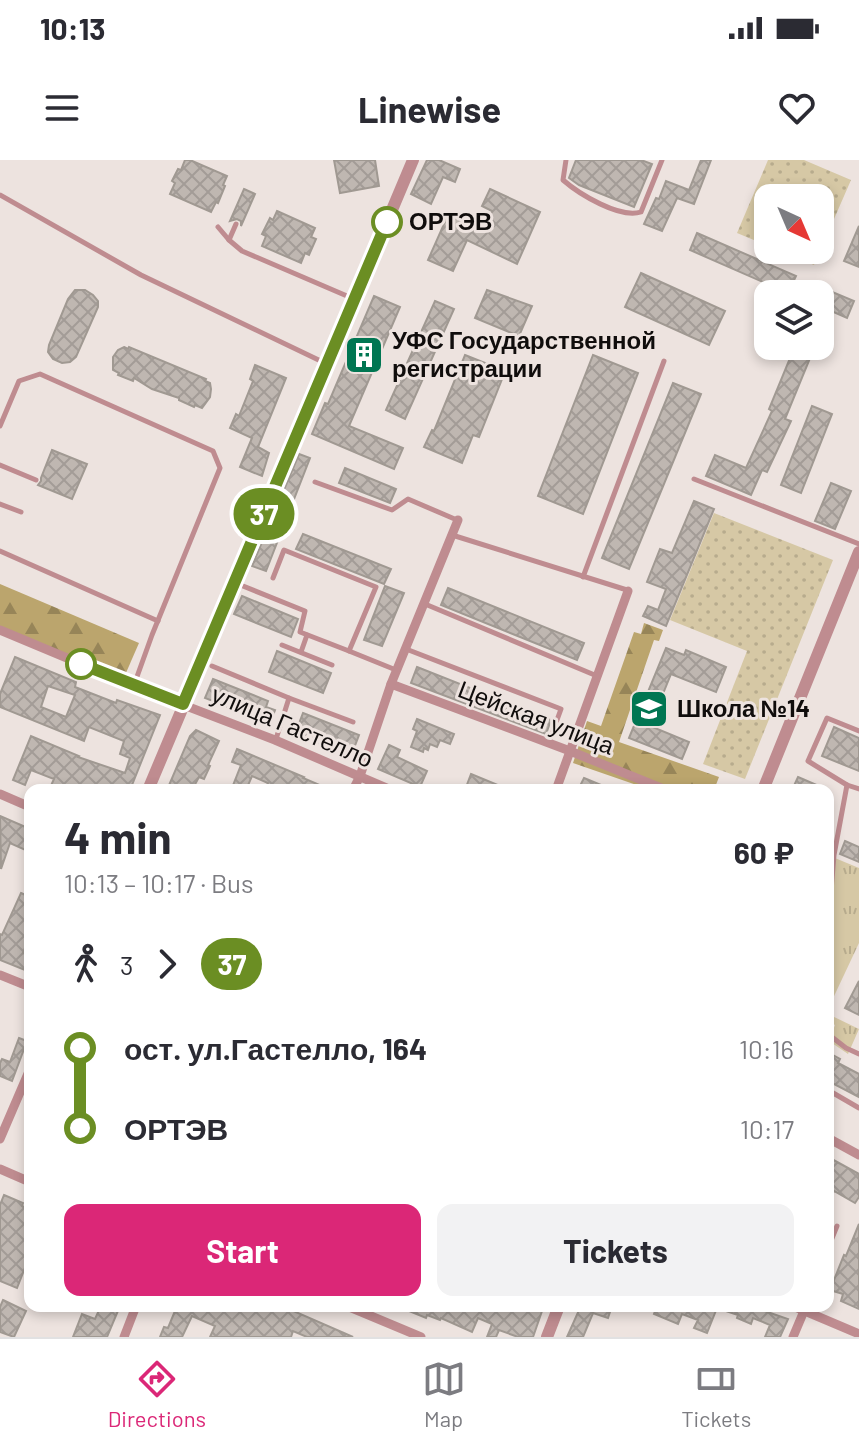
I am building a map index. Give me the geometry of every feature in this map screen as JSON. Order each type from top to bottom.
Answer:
[{"type":"street","points":[[150,784],[413,160]]},
{"type":"street","points":[[356,784],[391,684],[458,520]]},
{"type":"street","points":[[765,784],[859,552]]},
{"type":"street","points":[[558,784],[628,591]]},
{"type":"street","name":"улица Гастелло","points":[[1,632],[378,784]]},
{"type":"street","name":"Цейская улица","points":[[391,684],[651,784]]},
{"type":"street","points":[[0,794],[24,804]]},
{"type":"street","points":[[0,975],[24,985]]},
{"type":"street","points":[[0,1139],[24,1083]]},
{"type":"street","points":[[834,1141],[859,1155]]},
{"type":"street","points":[[0,1169],[24,1179]]},
{"type":"street","points":[[124,1337],[134,1312]]},
{"type":"street","points":[[362,1312],[421,1337]]},
{"type":"street","points":[[547,1337],[557,1312]]},
{"type":"street","points":[[793,1337],[802,1312]]},
{"type":"street","points":[[812,1312],[859,1334]]},
{"type":"lane","points":[[566,160],[563,180],[575,191],[633,215],[641,212],[662,160]]},
{"type":"lane","points":[[0,195],[141,275],[328,364]]},
{"type":"lane","points":[[229,240],[236,224]]},
{"type":"lane","points":[[218,227],[242,251],[355,300]]},
{"type":"lane","points":[[583,577],[664,361]]},
{"type":"lane","points":[[0,426],[19,381],[40,374],[213,451],[220,468],[134,686]]},
{"type":"lane","points":[[0,465],[36,480]]},
{"type":"lane","points":[[694,479],[859,544]]},
{"type":"lane","points":[[315,482],[392,510],[408,499],[458,520]]},
{"type":"lane","points":[[0,504],[21,512]]},
{"type":"lane","points":[[452,535],[628,591]]},
{"type":"lane","points":[[273,578],[284,550],[376,587],[349,651]]},
{"type":"lane","points":[[0,551],[158,621]]},
{"type":"lane","points":[[235,583],[305,611],[300,632],[397,670]]},
{"type":"lane","points":[[424,604],[598,676]]},
{"type":"lane","points":[[301,652],[307,635]]},
{"type":"lane","points":[[282,645],[332,665]]},
{"type":"lane","points":[[405,649],[561,709],[549,743]]},
{"type":"lane","points":[[212,666],[353,722]]},
{"type":"lane","points":[[275,740],[289,698]]},
{"type":"lane","points":[[859,731],[827,718],[808,761],[859,789]]},
{"type":"lane","points":[[834,855],[847,785]]},
{"type":"lane","points":[[834,1039],[859,1054]]},
{"type":"lane","points":[[834,1093],[859,1108]]},
{"type":"lane","points":[[834,1233],[837,1226]]},
{"type":"green space","points":[[768,160],[804,160],[851,180],[834,219],[834,184],[758,184]]},
{"type":"green space","points":[[754,193],[754,240],[737,233]]},
{"type":"green space","points":[[714,513],[833,560],[745,779],[703,764],[747,651],[670,620]]},
{"type":"green space","points":[[0,584],[139,643],[122,682],[0,630]]},
{"type":"green space","points":[[644,623],[663,630],[659,641],[654,640],[619,742],[719,777],[716,784],[634,784],[573,763],[587,721],[601,726],[634,632],[641,634]]},
{"type":"green space","points":[[834,858],[859,868],[859,943],[834,996]]},
{"type":"green space","points":[[834,1017],[859,1029],[848,1054],[834,1044]]},
{"type":"building","points":[[185,160],[227,176],[218,203],[211,212],[170,194],[175,183],[172,181]]},
{"type":"building","points":[[334,160],[375,160],[379,186],[340,193]]},
{"type":"building","points":[[427,160],[439,160],[460,169],[455,182],[443,177],[431,204],[411,194]]},
{"type":"building","points":[[576,160],[641,160],[652,164],[634,207],[569,178]]},
{"type":"building","points":[[701,160],[711,160],[694,204],[677,198],[662,231],[644,224],[666,181],[689,190]]},
{"type":"building","points":[[244,189],[255,194],[241,226],[241,221],[237,219],[230,221]]},
{"type":"building","points":[[490,189],[540,212],[517,264],[467,240],[453,271],[428,260],[448,215],[483,230],[492,211],[482,206]]},
{"type":"building","points":[[277,211],[315,228],[311,237],[316,239],[309,255],[305,253],[301,263],[262,246],[266,236],[262,234]]},
{"type":"building","points":[[859,226],[859,267],[844,261]]},
{"type":"building","points":[[697,233],[754,258],[754,264],[768,264],[796,276],[794,280],[758,280],[690,250]]},
{"type":"building","points":[[641,273],[725,311],[709,345],[625,307]]},
{"type":"building","points":[[75,290],[85,290],[93,295],[98,307],[76,357],[62,363],[53,359],[48,352],[49,345],[68,299]]},
{"type":"building","points":[[487,290],[532,306],[519,336],[475,318]]},
{"type":"building","points":[[834,293],[854,301],[847,318],[834,312]]},
{"type":"building","points":[[374,296],[400,307],[349,426],[403,448],[394,469],[312,434]]},
{"type":"building","points":[[435,301],[454,309],[405,419],[386,410]]},
{"type":"building","points":[[124,347],[206,379],[210,383],[210,397],[202,408],[194,407],[134,378],[133,381],[118,375],[113,370],[113,357]]},
{"type":"building","points":[[465,355],[506,369],[479,437],[473,435],[462,463],[424,447],[434,431]]},
{"type":"building","points":[[593,355],[638,373],[583,514],[538,496]]},
{"type":"building","points":[[789,360],[809,360],[785,419],[791,421],[767,472],[762,470],[751,495],[706,476],[715,455],[746,468],[772,411],[769,409]]},
{"type":"building","points":[[255,365],[286,378],[258,447],[269,453],[262,476],[240,467],[252,438],[230,428],[236,414],[239,416],[253,381],[250,379]]},
{"type":"building","points":[[673,383],[701,394],[629,569],[602,558]]},
{"type":"building","points":[[812,406],[832,414],[801,493],[781,485]]},
{"type":"building","points":[[52,450],[87,464],[72,499],[38,485]]},
{"type":"building","points":[[299,454],[310,458],[266,571],[252,566]]},
{"type":"building","points":[[345,468],[396,489],[390,503],[339,483]]},
{"type":"building","points":[[831,483],[851,491],[835,529],[815,521]]},
{"type":"building","points":[[694,501],[714,509],[666,626],[643,616],[648,606],[658,610],[666,589],[647,582],[660,549],[672,553]]},
{"type":"building","points":[[303,534],[391,569],[384,584],[296,549]]},
{"type":"building","points":[[385,586],[404,593],[382,646],[364,640]]},
{"type":"building","points":[[448,588],[584,643],[577,660],[441,605]]},
{"type":"building","points":[[242,596],[298,619],[291,637],[234,614]]},
{"type":"building","name":"Школа №14","points":[[666,648],[684,655],[686,650],[726,667],[716,692],[671,674],[650,726],[689,742],[682,759],[629,738]]},
{"type":"building","points":[[277,651],[331,673],[323,693],[269,672]]},
{"type":"building","points":[[15,657],[76,682],[75,687],[160,715],[132,784],[52,784],[54,779],[31,770],[24,785],[13,780],[31,736],[125,773],[130,758],[120,754],[124,741],[89,727],[84,741],[0,707],[0,694]],"holes":[[[48,686],[75,695],[66,717],[41,707]]]},
{"type":"building","points":[[417,667],[551,720],[546,734],[411,683]]},
{"type":"building","points":[[213,679],[268,701],[266,707],[275,710],[270,723],[205,698]]},
{"type":"building","points":[[303,713],[359,735],[351,756],[295,734]]},
{"type":"building","points":[[417,719],[454,734],[450,744],[440,740],[437,747],[430,744],[428,750],[424,748],[423,752],[411,747],[417,731],[413,729]]},
{"type":"building","points":[[834,727],[859,738],[859,771],[822,756]]},
{"type":"building","points":[[196,730],[219,741],[210,766],[204,779],[199,777],[195,784],[170,784],[190,736]]},
{"type":"building","points":[[389,745],[400,750],[397,757],[427,771],[421,784],[413,784],[378,769]]},
{"type":"building","points":[[237,749],[317,784],[268,784],[252,776],[249,784],[234,784],[241,765],[232,762]]},
{"type":"building","points":[[471,774],[495,784],[467,784]]},
{"type":"building","points":[[798,777],[814,784],[795,784]]},
{"type":"building","points":[[584,778],[598,784],[581,784]]},
{"type":"building","points":[[0,816],[24,826],[24,849],[10,843],[1,869]]},
{"type":"building","points":[[845,841],[859,847],[859,862],[840,854]]},
{"type":"building","points":[[21,893],[24,894],[24,970],[0,960],[2,935]]},
{"type":"building","points":[[859,981],[859,1015],[845,1008]]},
{"type":"building","points":[[19,1038],[24,1040],[24,1049],[12,1081],[0,1076],[2,1059],[10,1062]]},
{"type":"building","points":[[834,1056],[840,1059],[838,1063],[859,1074],[859,1097],[834,1084]]},
{"type":"building","points":[[834,1160],[859,1174],[859,1197],[855,1203],[834,1191]]},
{"type":"building","points":[[4,1195],[23,1203],[24,1207],[24,1270],[17,1288],[0,1281],[0,1205]]},
{"type":"building","points":[[859,1224],[859,1309],[841,1301],[843,1294],[834,1291],[834,1280]]},
{"type":"building","points":[[3,1300],[26,1312],[14,1337],[0,1332]]},
{"type":"building","points":[[98,1312],[117,1312],[107,1337],[73,1337],[82,1314],[95,1319]]},
{"type":"building","points":[[175,1312],[296,1312],[353,1337],[307,1337],[293,1331],[291,1337],[210,1337],[215,1326],[192,1316],[182,1337],[160,1337],[164,1327],[168,1328]]},
{"type":"building","points":[[412,1312],[542,1312],[533,1337],[518,1337],[499,1330],[496,1337],[487,1337],[492,1324],[478,1318],[472,1332],[441,1318],[427,1315],[426,1318]]},
{"type":"building","points":[[578,1312],[610,1312],[608,1318],[593,1313],[583,1337],[567,1337]]},
{"type":"building","points":[[715,1312],[707,1333],[694,1328],[698,1320],[682,1314],[678,1324],[654,1314]]},
{"type":"building","points":[[729,1312],[768,1312],[788,1319],[780,1337],[765,1337],[770,1325],[753,1318],[751,1324],[737,1318],[738,1315]]},
{"type":"bus line","name":"37","points":[[81,664],[183,704],[387,222]]},
{"type":"place","name":"ОРТЭВ","points":[[387,222]]},
{"type":"place","name":"УФС Государственной регистрации","points":[[364,355]]},
{"type":"place","name":"Школа №14","points":[[649,709]]}]
